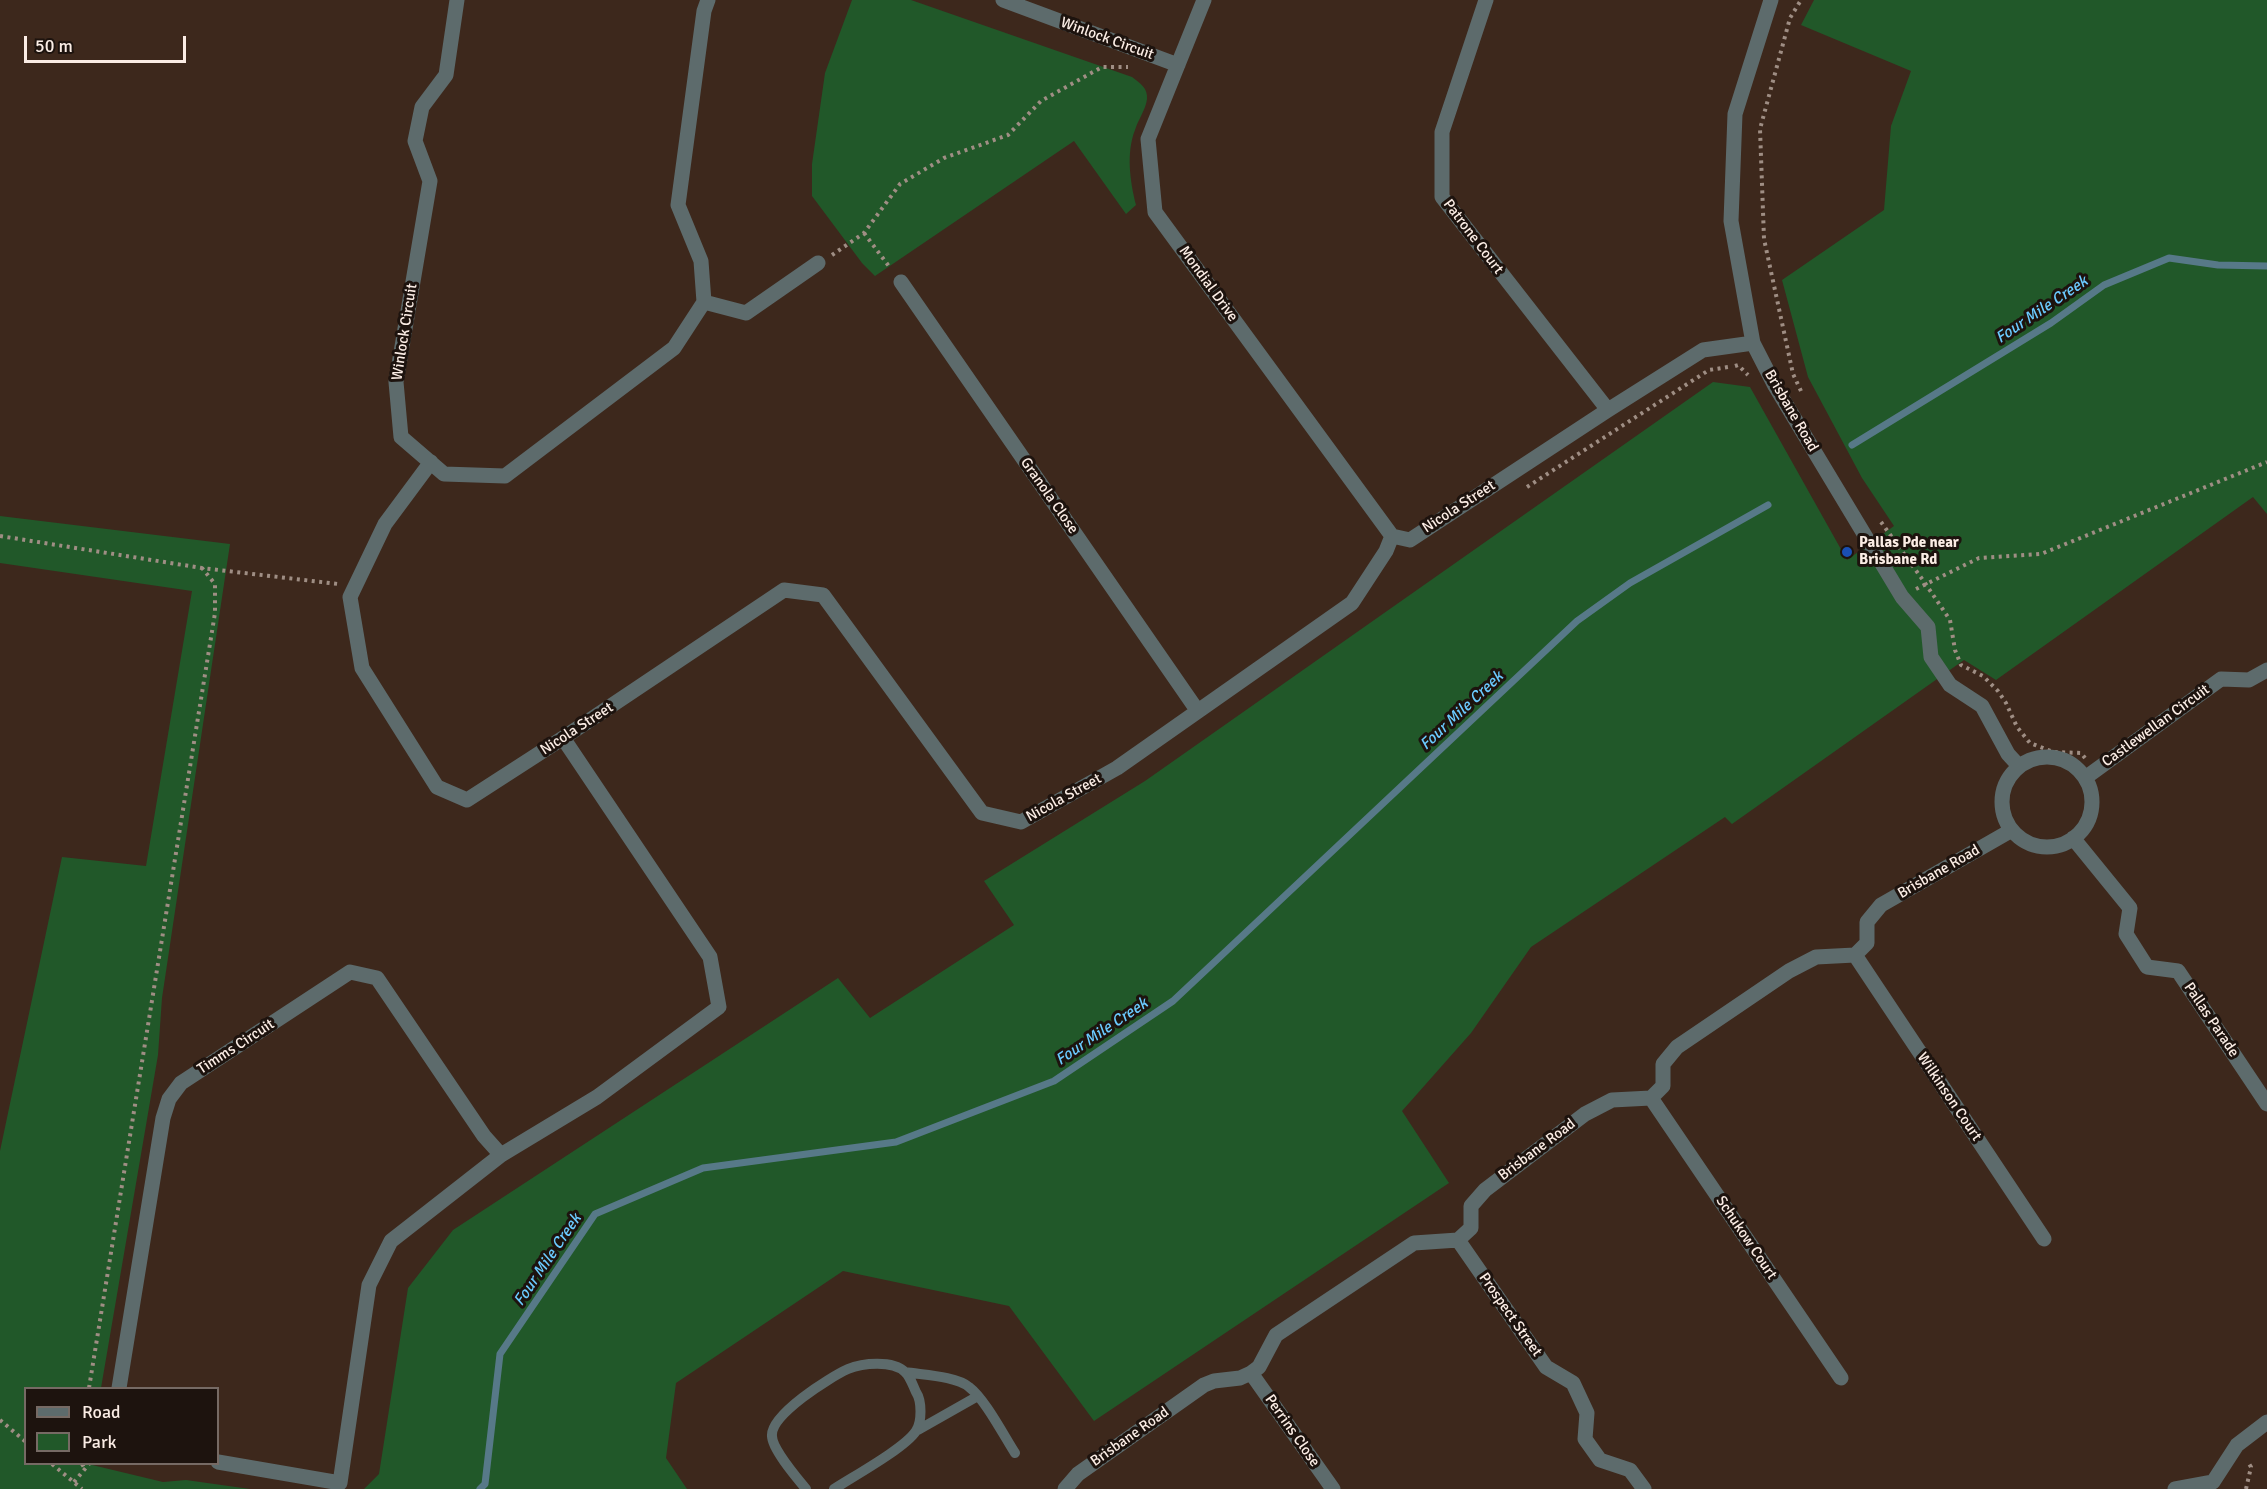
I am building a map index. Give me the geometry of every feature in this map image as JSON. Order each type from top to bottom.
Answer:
[{"type":"street","name":"Winlock Circuit","points":[[457,0],[446,75],[422,106],[415,141],[430,181],[396,382],[401,436],[444,474],[505,476],[674,348],[704,302]]},
{"type":"street","points":[[708,0],[704,11],[678,205],[701,261],[704,302],[746,313],[818,263]]},
{"type":"street","name":"Winlock Circuit","points":[[1003,0],[1178,65]]},
{"type":"street","name":"Mondial Drive","points":[[1204,0],[1148,139],[1155,212],[1392,536]]},
{"type":"street","name":"Patrone Court","points":[[1486,0],[1442,132],[1442,197],[1608,410]]},
{"type":"street","name":"Brisbane Road","points":[[1771,0],[1735,114],[1731,221],[1753,343],[1775,386],[1902,597],[1928,627],[1931,657],[1950,685],[1982,706],[2008,754],[2019,766]]},
{"type":"street","name":"Granola Close","points":[[901,282],[1197,710]]},
{"type":"street","name":"Nicola Street","points":[[356,586],[350,597],[362,668],[437,787],[466,800],[784,590],[823,595],[982,813],[1021,822],[1117,768],[1352,603],[1386,551],[1392,536],[1410,540],[1703,350],[1753,343]]},
{"type":"street","points":[[356,586],[385,524],[431,462]]},
{"type":"street","name":"Castlewellan Circuit","points":[[2090,774],[2221,679],[2249,680],[2265,674]]},
{"type":"street","points":[[219,1462],[340,1483],[369,1285],[392,1241],[501,1155],[597,1097],[719,1007],[710,957],[563,738]]},
{"type":"street","points":[[2047,756],[2062,759],[2090,774],[2089,817],[2083,829],[2073,838],[2048,847],[2028,842],[2012,830],[2005,818],[2002,796],[2009,776],[2019,766],[2032,759],[2047,756]]},
{"type":"street","name":"Brisbane Road","points":[[1855,955],[1867,943],[1867,922],[1881,905],[2012,830]]},
{"type":"street","name":"Pallas Parade","points":[[2073,838],[2130,908],[2126,934],[2147,967],[2178,971],[2267,1104]]},
{"type":"street","points":[[1650,1098],[1663,1086],[1663,1064],[1677,1047],[1798,966],[1816,957],[1855,955]]},
{"type":"street","name":"Wilkinson Court","points":[[1855,955],[2044,1239]]},
{"type":"street","name":"Timms Circuit","points":[[119,1387],[163,1118],[170,1099],[181,1083],[350,972],[377,978],[484,1136],[501,1155]]},
{"type":"street","name":"Brisbane Road","points":[[1458,1240],[1471,1228],[1471,1206],[1485,1190],[1585,1114],[1612,1100],[1650,1098]]},
{"type":"street","name":"Schukow Court","points":[[1650,1098],[1841,1378]]},
{"type":"street","points":[[1251,1373],[1259,1367],[1276,1335],[1393,1256],[1414,1243],[1458,1240]]},
{"type":"street","name":"Prospect Street","points":[[1458,1240],[1546,1367],[1573,1383],[1587,1413],[1585,1439],[1600,1460],[1630,1470],[1644,1489]]},
{"type":"street","name":"Brisbane Road","points":[[1065,1489],[1078,1474],[1204,1385],[1214,1381],[1240,1378],[1251,1373]]},
{"type":"street","name":"Perrins Close","points":[[1251,1373],[1333,1489]]},
{"type":"street","points":[[2175,1489],[2216,1486],[2237,1445],[2267,1422]]},
{"type":"lane","points":[[806,1489],[787,1466],[771,1437],[773,1426],[782,1414],[800,1400],[848,1369],[868,1364],[891,1365],[905,1372],[957,1381],[969,1386],[978,1396],[1015,1454]]},
{"type":"lane","points":[[905,1372],[919,1396],[918,1430]]},
{"type":"lane","points":[[834,1489],[906,1442],[918,1430],[978,1396]]},
{"type":"path","points":[[1802,0],[1790,18],[1760,129],[1764,239],[1793,374],[1803,393]]},
{"type":"path","points":[[818,263],[864,233],[900,184],[944,158],[1008,135],[1041,101],[1102,67],[1135,66]]},
{"type":"path","points":[[864,233],[901,282]]},
{"type":"path","points":[[1523,490],[1709,370],[1738,365],[1762,388],[1775,386],[1793,374]]},
{"type":"path","points":[[1902,597],[1925,583],[1979,558],[2041,554],[2267,462]]},
{"type":"path","points":[[1877,518],[1950,620],[1955,650],[1961,665],[1983,676],[1998,691],[2018,727],[2030,743],[2053,752],[2081,753],[2090,774]]},
{"type":"path","points":[[0,536],[202,568],[356,586]]},
{"type":"path","points":[[89,1387],[215,612],[215,584],[202,568]]},
{"type":"path","points":[[0,1420],[24,1440]]},
{"type":"path","points":[[53,1465],[82,1489]]},
{"type":"path","points":[[83,1465],[85,1469]]},
{"type":"path","points":[[74,1482],[88,1465]]},
{"type":"green space","points":[[852,0],[911,0],[1132,77],[1143,86],[1147,95],[1145,107],[1132,139],[1130,158],[1136,205],[1126,214],[1074,141],[875,276],[862,263],[812,196],[812,164],[825,73]]},
{"type":"green space","points":[[1814,0],[2267,0],[2267,514],[2253,497],[1996,680],[1964,660],[1732,824],[1725,817],[1531,947],[1471,1033],[1402,1111],[1449,1183],[1094,1421],[1009,1306],[843,1271],[676,1383],[666,1458],[687,1489],[364,1489],[379,1474],[408,1288],[453,1230],[838,978],[870,1018],[1014,925],[984,881],[1145,781],[1713,382],[1750,387],[1847,560],[1894,526],[1862,478],[1808,377],[1782,280],[1884,210],[1891,126],[1911,71],[1801,25]]},
{"type":"green space","points":[[0,516],[230,544],[162,998],[158,1055],[101,1387],[24,1387],[24,1465],[92,1465],[163,1482],[186,1480],[250,1489],[0,1489],[0,1151],[62,857],[146,866],[192,591],[0,563]]},
{"type":"waterway","name":"Four Mile Creek","points":[[1852,445],[2051,323],[2104,285],[2169,258],[2218,265],[2267,266]]},
{"type":"waterway","name":"Four Mile Creek","points":[[480,1489],[485,1484],[500,1354],[595,1214],[703,1168],[896,1142],[1054,1081],[1173,1001],[1577,621],[1630,583],[1768,505]]},
{"type":"place","name":"Pallas Pde near Brisbane Rd","points":[[1847,552]]}]
